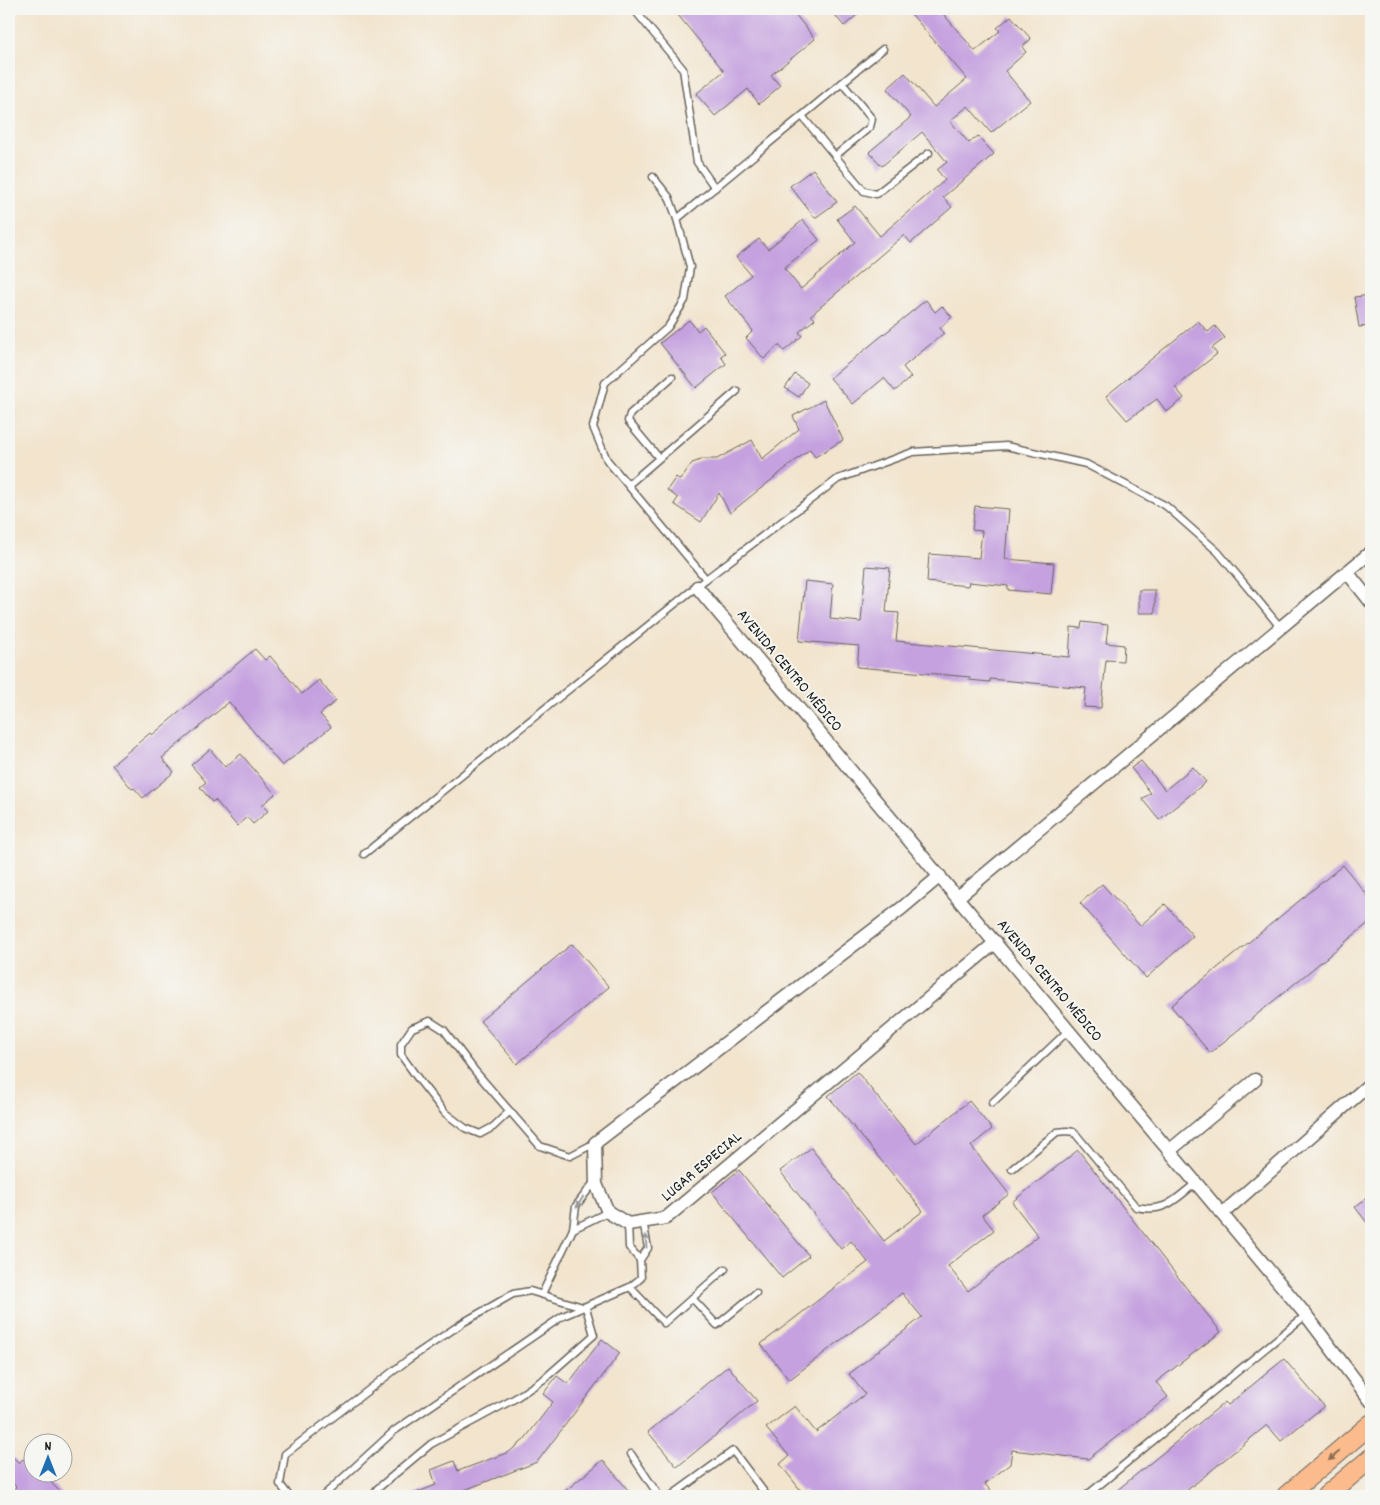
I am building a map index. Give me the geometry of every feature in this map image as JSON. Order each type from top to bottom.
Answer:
[{"type":"main road","points":[[1286,1496],[1371,1424]]},
{"type":"main road","points":[[1326,1496],[1371,1458]]},
{"type":"street","points":[[958,897],[1371,552]]},
{"type":"street","points":[[1347,572],[1371,602]]},
{"type":"street","name":"AVENIDA CENTRO MÉDICO","points":[[702,583],[940,876],[1306,1315],[1371,1401]]},
{"type":"street","points":[[628,1224],[608,1212],[596,1184],[595,1143],[902,908],[940,876]]},
{"type":"street","name":"LUGAR ESPECIAL","points":[[628,1224],[666,1218],[996,942]]},
{"type":"street","points":[[1169,1151],[1255,1080]]},
{"type":"street","points":[[1222,1214],[1371,1083]]},
{"type":"lane","points":[[637,13],[682,69],[697,162],[715,188]]},
{"type":"lane","points":[[677,219],[883,49]]},
{"type":"lane","points":[[835,156],[870,127],[872,120],[842,83]]},
{"type":"lane","points":[[802,116],[864,191],[876,194],[929,153]]},
{"type":"lane","points":[[653,177],[669,197],[690,267],[685,300],[668,327],[605,383],[593,427],[607,460],[702,583]]},
{"type":"lane","points":[[659,458],[628,421],[630,414],[672,377]]},
{"type":"lane","points":[[628,485],[737,391]]},
{"type":"lane","points":[[364,854],[702,583],[838,479],[913,452],[1006,446],[1086,464],[1166,506],[1218,552],[1281,628]]},
{"type":"lane","points":[[510,1111],[493,1127],[480,1134],[465,1128],[445,1113],[401,1055],[401,1044],[412,1028],[430,1021],[444,1030],[475,1071],[510,1111],[540,1146],[570,1156],[595,1143]]},
{"type":"lane","points":[[992,1103],[1069,1030]]},
{"type":"lane","points":[[1012,1169],[1057,1132],[1067,1131],[1074,1132],[1136,1207],[1157,1209],[1169,1205],[1196,1183]]},
{"type":"lane","points":[[542,1294],[573,1229],[576,1206],[596,1179]]},
{"type":"lane","points":[[573,1229],[608,1212]]},
{"type":"lane","points":[[640,1260],[648,1248],[643,1221]]},
{"type":"lane","points":[[323,1496],[394,1431],[564,1316],[586,1308],[630,1287],[641,1278],[640,1260],[629,1246],[628,1224]]},
{"type":"lane","points":[[630,1287],[664,1323],[725,1269]]},
{"type":"lane","points":[[289,1496],[280,1484],[285,1454],[409,1359],[464,1322],[513,1294],[530,1291],[586,1308]]},
{"type":"lane","points":[[692,1298],[717,1325],[756,1293]]},
{"type":"lane","points":[[373,1496],[377,1488],[431,1444],[514,1399],[544,1379],[594,1335],[586,1308]]},
{"type":"lane","points":[[1086,1496],[1306,1315]]},
{"type":"lane","points":[[670,1496],[733,1451],[767,1496]]},
{"type":"lane","points":[[631,1454],[659,1496]]},
{"type":"building","points":[[673,9],[791,9],[815,39],[771,75],[780,86],[759,104],[748,89],[715,116],[696,94],[724,71]]},
{"type":"building","points":[[830,9],[864,9],[844,26]]},
{"type":"building","points":[[907,9],[939,9],[975,51],[1000,31],[997,28],[1011,16],[1031,39],[1022,47],[1026,52],[1005,71],[1030,101],[991,133],[968,106],[950,121],[969,143],[978,136],[994,154],[943,197],[952,207],[911,243],[904,235],[811,315],[815,319],[799,332],[802,336],[784,351],[779,345],[764,359],[746,338],[753,331],[725,296],[751,275],[736,257],[759,239],[768,249],[803,220],[819,240],[784,268],[801,289],[855,242],[837,219],[855,206],[880,236],[945,180],[937,170],[947,162],[922,132],[882,166],[869,152],[911,117],[887,89],[905,73],[934,107],[967,79]]},
{"type":"building","points":[[813,169],[837,202],[815,218],[790,186]]},
{"type":"building","points":[[1371,295],[1371,326],[1359,327],[1354,297]]},
{"type":"building","points":[[926,300],[935,312],[942,306],[952,317],[940,328],[944,333],[903,367],[911,377],[895,391],[884,378],[853,404],[830,378]]},
{"type":"building","points":[[689,320],[698,331],[704,326],[725,353],[721,356],[726,364],[696,388],[660,343]]},
{"type":"building","points":[[1198,321],[1208,332],[1215,326],[1225,338],[1212,348],[1217,354],[1175,387],[1184,398],[1167,412],[1157,399],[1127,420],[1106,396]]},
{"type":"building","points":[[795,374],[808,383],[799,397],[785,388]]},
{"type":"building","points":[[824,400],[843,440],[815,457],[810,449],[730,513],[719,493],[701,522],[674,504],[678,498],[667,490],[676,477],[680,480],[692,463],[704,459],[717,459],[752,440],[762,459],[799,429],[793,416]]},
{"type":"building","points":[[975,506],[1009,509],[1005,559],[1054,563],[1051,594],[1008,590],[1008,586],[969,582],[968,586],[927,582],[929,554],[979,558],[982,531],[972,530]]},
{"type":"building","points":[[866,566],[890,568],[886,612],[899,613],[896,641],[1069,657],[1071,627],[1081,628],[1082,622],[1108,625],[1106,643],[1124,645],[1123,661],[1106,660],[1101,708],[1084,707],[1086,688],[990,679],[990,682],[969,680],[970,677],[857,667],[859,646],[799,641],[805,581],[833,584],[830,619],[861,622]]},
{"type":"building","points":[[1139,590],[1155,590],[1155,613],[1139,613]]},
{"type":"building","points":[[255,649],[265,660],[270,656],[302,694],[319,680],[336,701],[320,714],[331,727],[282,766],[229,702],[162,758],[174,772],[143,798],[134,788],[132,789],[112,765],[150,733],[152,735]]},
{"type":"building","points":[[210,749],[225,767],[241,754],[275,794],[262,805],[268,811],[253,824],[247,817],[237,826],[215,800],[212,802],[200,787],[206,782],[191,765]]},
{"type":"building","points":[[1141,761],[1165,790],[1193,767],[1206,782],[1159,820],[1142,799],[1151,793],[1131,768]]},
{"type":"building","points":[[1343,865],[1371,900],[1371,921],[1210,1053],[1171,1006]]},
{"type":"building","points":[[1102,884],[1140,926],[1165,904],[1193,936],[1146,978],[1080,903]]},
{"type":"building","points":[[572,944],[609,987],[517,1064],[480,1021]]},
{"type":"building","points":[[857,1072],[916,1144],[969,1101],[992,1129],[971,1146],[1009,1194],[982,1215],[994,1230],[948,1266],[968,1291],[1038,1236],[1012,1202],[1078,1150],[1221,1332],[1156,1382],[1168,1397],[1088,1459],[1012,1450],[1010,1464],[985,1484],[995,1496],[809,1496],[804,1490],[802,1492],[780,1464],[789,1456],[766,1428],[795,1406],[816,1432],[865,1394],[849,1374],[922,1317],[902,1293],[789,1380],[761,1344],[868,1262],[851,1241],[841,1249],[780,1171],[811,1148],[884,1241],[923,1211],[828,1096]]},
{"type":"building","points":[[739,1170],[809,1256],[782,1278],[712,1192]]},
{"type":"building","points":[[1371,1194],[1371,1228],[1355,1207]]},
{"type":"building","points":[[602,1339],[620,1353],[537,1462],[449,1496],[408,1496],[436,1485],[431,1470],[454,1461],[458,1471],[509,1452],[524,1440],[553,1402],[543,1394],[557,1376],[568,1384]]},
{"type":"building","points":[[1284,1359],[1324,1406],[1281,1441],[1267,1425],[1180,1496],[1110,1496],[1225,1402],[1228,1405]]},
{"type":"building","points":[[728,1366],[757,1401],[677,1467],[648,1432]]},
{"type":"building","points":[[9,1453],[19,1463],[22,1460],[22,1482],[51,1482],[64,1496],[9,1496],[16,1487],[9,1479]]},
{"type":"building","points":[[603,1460],[633,1496],[559,1496]]}]
